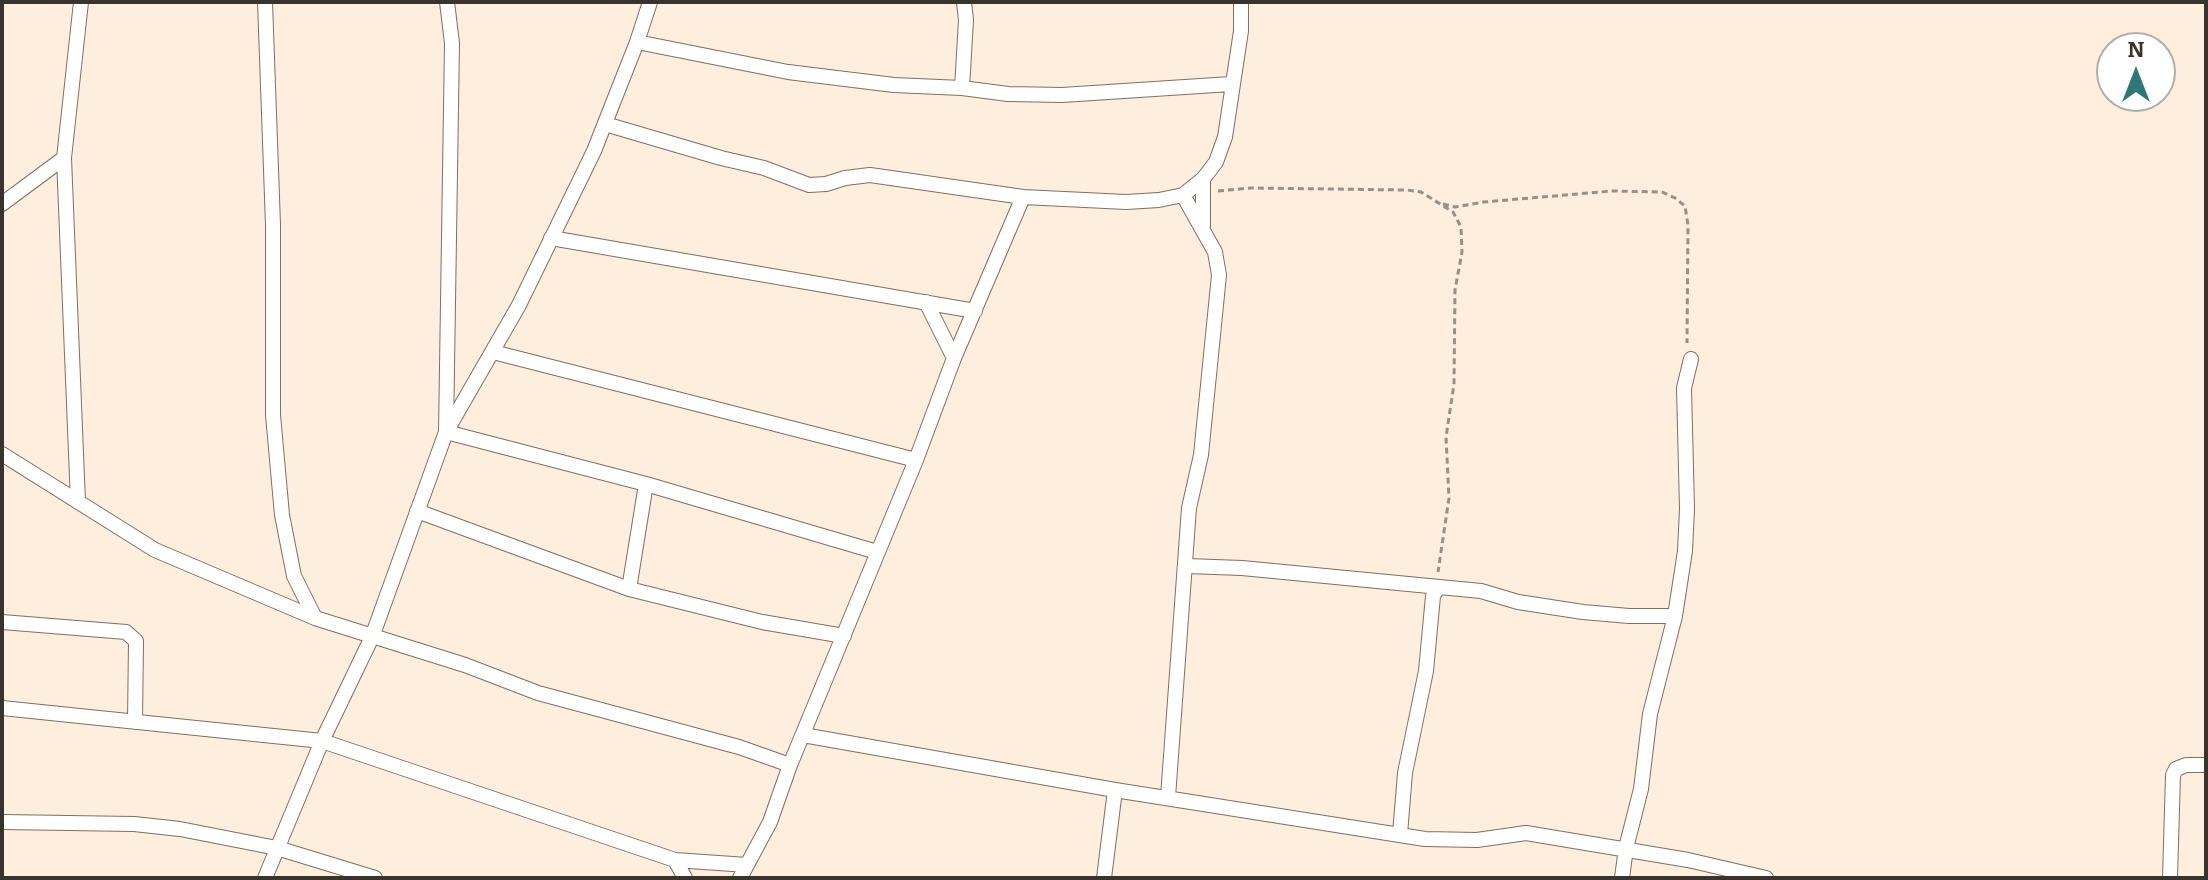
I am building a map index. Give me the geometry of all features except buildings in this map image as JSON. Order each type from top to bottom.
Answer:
[{"type":"street","points":[[78,502],[64,158],[81,2]]},
{"type":"street","points":[[446,432],[452,43],[447,2]]},
{"type":"street","points":[[265,878],[322,741],[372,637],[446,432],[519,305],[551,238],[605,124],[650,2]]},
{"type":"street","points":[[962,88],[966,20],[964,2]]},
{"type":"street","points":[[1203,226],[1204,186],[1225,137],[1241,31],[1241,2]]},
{"type":"street","points":[[266,4],[273,225],[273,415],[282,515],[294,576],[315,618]]},
{"type":"street","points":[[637,42],[788,72],[1008,94],[1062,95],[1231,84]]},
{"type":"street","points":[[605,124],[764,168],[809,185],[870,175],[1023,197],[1126,202],[1183,195],[1204,186]]},
{"type":"street","points":[[2,204],[64,158]]},
{"type":"street","points":[[1168,797],[1189,508],[1201,455],[1219,275],[1215,252],[1183,195]]},
{"type":"street","points":[[2,708],[322,741],[675,860],[744,872],[770,822],[790,765],[916,460],[954,358],[1023,197]]},
{"type":"street","points":[[551,238],[975,311]]},
{"type":"street","points":[[926,302],[954,358]]},
{"type":"street","points":[[493,352],[916,460]]},
{"type":"street","points":[[1622,878],[1641,789],[1650,714],[1675,616],[1685,551],[1684,388],[1691,359]]},
{"type":"street","points":[[446,432],[646,484],[877,552]]},
{"type":"street","points":[[2,454],[155,550],[315,618],[465,665],[538,693],[739,747],[790,765]]},
{"type":"street","points":[[629,589],[646,484]]},
{"type":"street","points":[[417,511],[629,589],[762,622],[844,636]]},
{"type":"street","points":[[1187,566],[1242,568],[1481,591],[1518,602],[1583,612],[1675,616]]},
{"type":"street","points":[[1400,834],[1405,773],[1426,671],[1433,596],[1438,587]]},
{"type":"street","points":[[2,622],[126,632],[136,641],[135,722]]},
{"type":"street","points":[[803,735],[1264,815],[1425,839],[1477,840],[1526,833],[1626,848],[1766,878]]},
{"type":"street","points":[[2170,878],[2173,775],[2176,769],[2186,765],[2206,765]]},
{"type":"street","points":[[1104,878],[1115,790]]},
{"type":"street","points":[[2,822],[134,824],[180,829],[277,848],[375,878]]},
{"type":"street","points":[[675,860],[685,878]]},
{"type":"path","points":[[1204,186],[1407,190],[1421,192],[1453,212],[1461,227],[1462,252],[1455,290],[1454,384],[1446,437],[1449,490],[1439,552],[1438,587]]},
{"type":"path","points":[[1439,203],[1455,207],[1612,191],[1662,192],[1675,198],[1685,206],[1688,225],[1686,340],[1691,359]]}]
